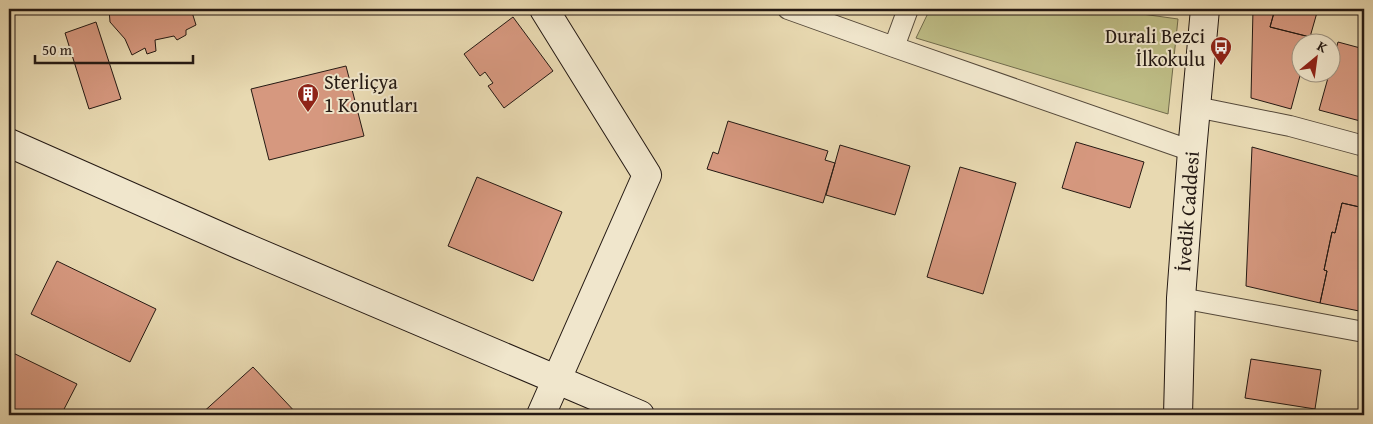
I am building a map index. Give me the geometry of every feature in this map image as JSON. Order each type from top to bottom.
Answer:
[{"type":"street","points":[[541,415],[646,175],[544,9]]},
{"type":"street","points":[[788,9],[1192,151]]},
{"type":"street","points":[[894,47],[908,9]]},
{"type":"street","name":"İvedik Caddesi","points":[[1178,415],[1181,298],[1205,9]]},
{"type":"street","points":[[1196,107],[1290,126],[1364,146]]},
{"type":"street","points":[[9,143],[240,245],[640,415]]},
{"type":"street","points":[[1181,298],[1364,332]]},
{"type":"shaded area","points":[[930,9],[1106,9],[1178,19],[1168,114],[916,38]]},
{"type":"building","points":[[109,9],[191,9],[196,25],[186,30],[186,35],[177,40],[174,36],[155,40],[156,51],[147,54],[145,48],[132,55],[125,39],[110,22]]},
{"type":"building","points":[[1253,9],[1275,9],[1270,27],[1290,32],[1290,82],[1298,82],[1291,109],[1251,98]]},
{"type":"building","points":[[1275,9],[1318,9],[1311,32],[1290,32],[1270,27]]},
{"type":"building","points":[[513,17],[553,71],[504,108],[488,86],[493,83],[485,72],[480,76],[464,54]]},
{"type":"building","points":[[96,22],[121,99],[89,109],[65,33]]},
{"type":"building","points":[[1340,43],[1364,49],[1364,122],[1319,110],[1327,82],[1340,82]]},
{"type":"building","name":"Sterliçya 1 Konutları","points":[[346,66],[364,136],[269,160],[251,89]]},
{"type":"building","points":[[728,121],[828,151],[825,160],[835,163],[823,203],[707,169],[713,152],[718,154]]},
{"type":"building","points":[[1076,142],[1144,162],[1130,208],[1062,188]]},
{"type":"building","points":[[840,145],[910,166],[895,215],[826,195]]},
{"type":"building","points":[[1252,147],[1364,178],[1364,208],[1342,203],[1335,233],[1332,232],[1324,270],[1327,271],[1320,303],[1246,286]]},
{"type":"building","points":[[960,167],[1016,183],[983,294],[927,277]]},
{"type":"building","points":[[477,177],[562,212],[533,281],[448,246]]},
{"type":"building","points":[[1342,203],[1364,208],[1364,312],[1320,303],[1327,271],[1324,270],[1332,232],[1335,233]]},
{"type":"building","points":[[57,261],[156,309],[130,362],[31,314]]},
{"type":"building","points":[[9,351],[77,384],[61,415],[9,415]]},
{"type":"building","points":[[1251,359],[1321,370],[1315,409],[1245,398]]},
{"type":"building","points":[[253,367],[298,415],[200,415]]},
{"type":"place","name":"Durali Bezci İlkokulu","points":[[1221,66]]},
{"type":"place","name":"Sterliçya 1 Konutları","points":[[308,113]]}]
